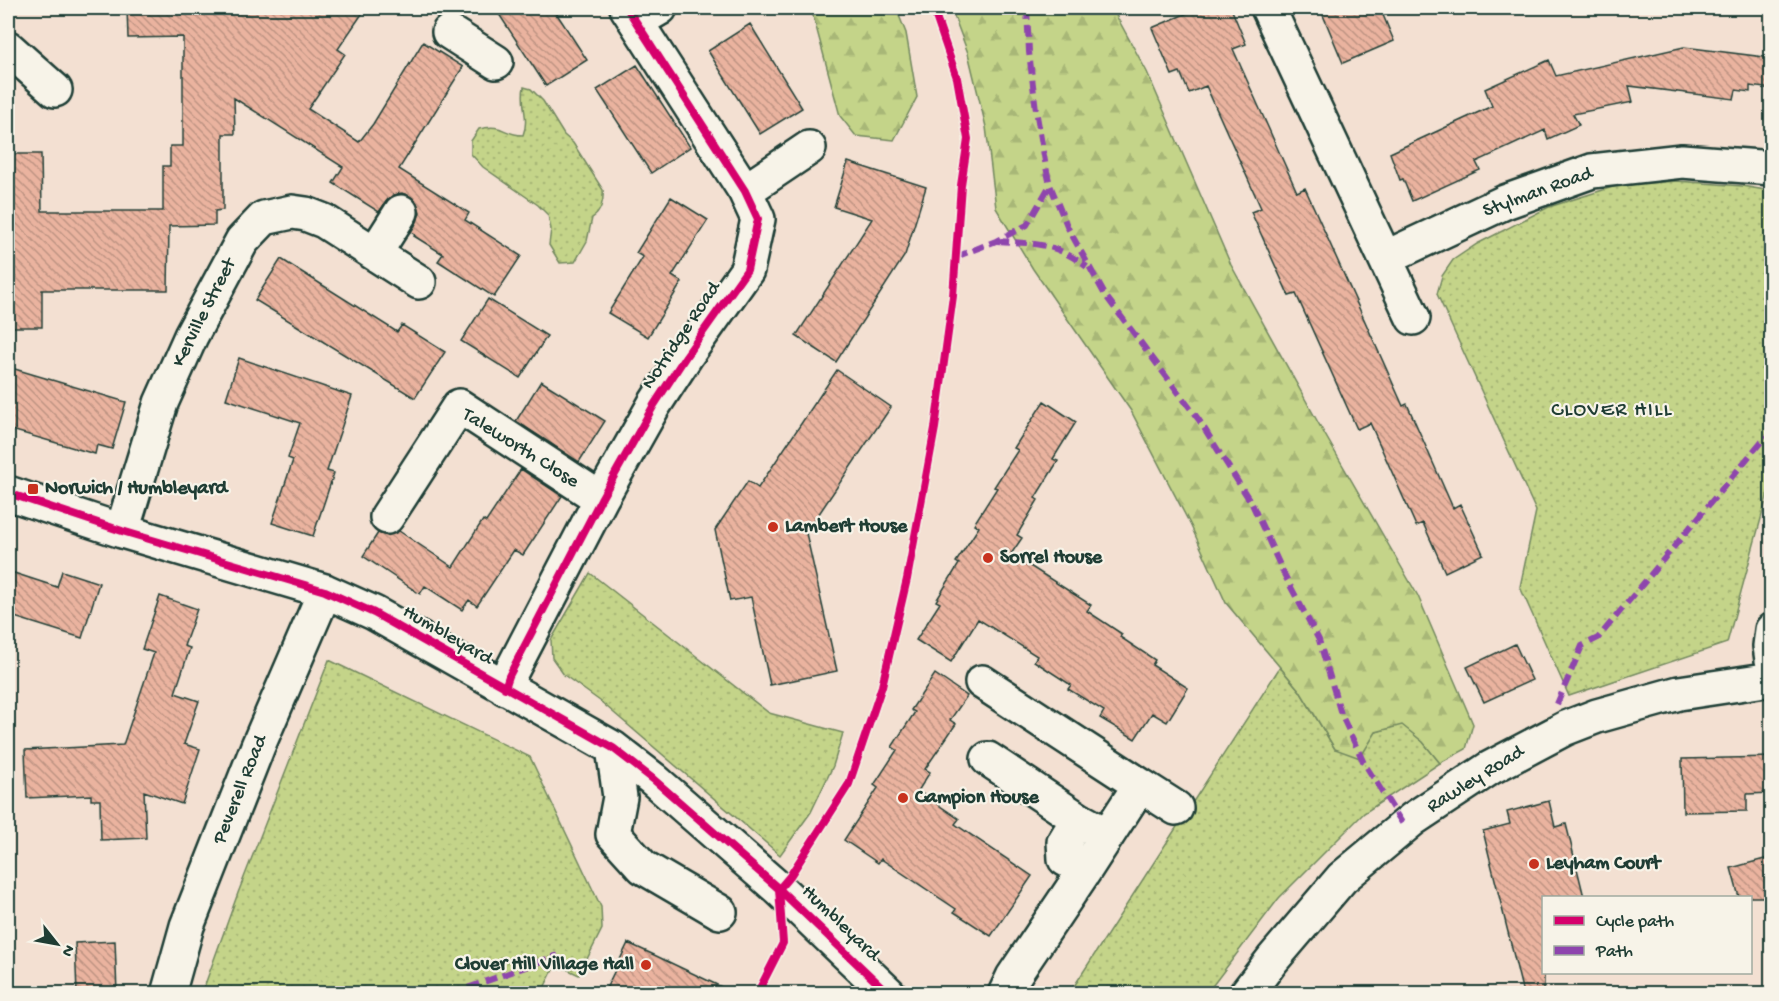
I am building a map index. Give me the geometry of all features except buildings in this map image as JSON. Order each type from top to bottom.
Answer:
[{"type":"street","points":[[1268,8],[1413,318]]},
{"type":"street","name":"Notridge Road","points":[[505,688],[509,676],[601,499],[654,405],[747,270],[758,219],[745,191],[641,12]]},
{"type":"street","points":[[449,32],[496,62]]},
{"type":"street","points":[[8,48],[55,90]]},
{"type":"street","points":[[745,191],[809,148]]},
{"type":"street","name":"Stylman Road","points":[[1385,258],[1505,202],[1592,171],[1682,161],[1772,168]]},
{"type":"street","name":"Kerville Street","points":[[122,531],[161,403],[191,336],[242,241],[264,218],[292,212],[306,214],[324,221],[419,282]]},
{"type":"street","points":[[375,253],[401,212]]},
{"type":"street","name":"Taleworth Close","points":[[387,517],[459,406],[601,499]]},
{"type":"street","name":"Humbleyard","points":[[8,493],[122,531],[325,591],[374,613],[613,748],[653,779],[779,889],[889,993]]},
{"type":"street","name":"Peverell Road","points":[[168,993],[186,926],[258,746],[325,591]]},
{"type":"street","points":[[1772,630],[1770,646],[1772,660]]},
{"type":"street","name":"Rawley Road","points":[[1246,993],[1272,958],[1342,878],[1413,819],[1490,768],[1566,728],[1597,716],[1679,693],[1772,679]]},
{"type":"street","points":[[982,682],[1176,808]]},
{"type":"street","points":[[613,748],[620,797],[614,834],[644,867],[720,912]]},
{"type":"street","points":[[988,759],[1107,836]]},
{"type":"street","points":[[1005,993],[1013,977],[1140,785]]},
{"type":"street","points":[[1078,819],[1064,842],[1065,859],[1085,870]]},
{"type":"green space","points":[[811,8],[896,8],[906,33],[917,97],[894,140],[856,136],[840,116]]},
{"type":"green space","points":[[951,8],[1112,8],[1147,72],[1231,265],[1418,596],[1473,724],[1466,749],[1440,763],[1423,742],[1402,725],[1376,732],[1360,758],[1335,749],[1300,691],[1226,603],[1191,526],[1131,411],[1033,269],[996,208],[986,127],[968,53]]},
{"type":"green space","points":[[524,87],[531,89],[543,101],[603,190],[601,206],[592,218],[587,241],[575,262],[560,263],[549,245],[551,229],[548,215],[538,205],[483,167],[471,154],[471,141],[479,129],[494,127],[523,135],[526,123]]},
{"type":"green space","points":[[1677,181],[1742,186],[1771,191],[1771,482],[1727,643],[1569,696],[1520,587],[1536,511],[1437,294],[1442,276],[1453,260],[1477,244],[1549,207],[1619,185]]},
{"type":"green space","points":[[590,573],[769,713],[843,733],[833,766],[811,812],[780,855],[600,701],[564,675],[552,658],[551,640]]},
{"type":"green space","points":[[329,660],[530,757],[601,907],[602,929],[579,975],[556,964],[541,994],[202,993],[238,893]]},
{"type":"green space","points":[[1280,667],[1300,691],[1335,749],[1402,724],[1423,742],[1440,763],[1364,813],[1279,898],[1207,993],[1069,994]]},
{"type":"marked path","points":[[1027,8],[1029,52],[1046,167],[1050,185],[1068,228],[1105,295],[1199,420],[1252,504],[1284,574],[1319,640],[1341,714],[1364,763],[1404,826]]},
{"type":"marked path","points":[[956,257],[996,241],[1027,225],[1050,185]]},
{"type":"marked path","points":[[997,241],[1045,246],[1065,253],[1087,267]]},
{"type":"marked path","points":[[1557,704],[1582,646],[1598,638],[1761,442],[1772,434]]},
{"type":"marked path","points":[[451,994],[558,955]]},
{"type":"cycle path","points":[[505,688],[509,676],[601,499],[654,405],[747,270],[758,219],[745,191],[627,8]]},
{"type":"cycle path","points":[[757,994],[783,943],[779,889],[790,876],[849,784],[882,686],[907,579],[935,428],[953,296],[961,185],[968,139],[957,78],[933,8]]},
{"type":"cycle path","points":[[8,493],[122,531],[325,591],[374,613],[613,748],[653,779],[779,889],[889,994]]},
{"type":"place","name":"Norwich / Humbleyard","points":[[33,489]]},
{"type":"place","name":"Lambert House","points":[[773,527]]},
{"type":"place","name":"Sorrel House","points":[[988,558]]},
{"type":"place","name":"Campion House","points":[[903,798]]},
{"type":"place","name":"Leyham Court","points":[[1534,864]]},
{"type":"place","name":"Clover Hill Village Hall","points":[[646,965]]},
{"type":"district","name":"CLOVER HILL","points":[[1612,411]]}]
